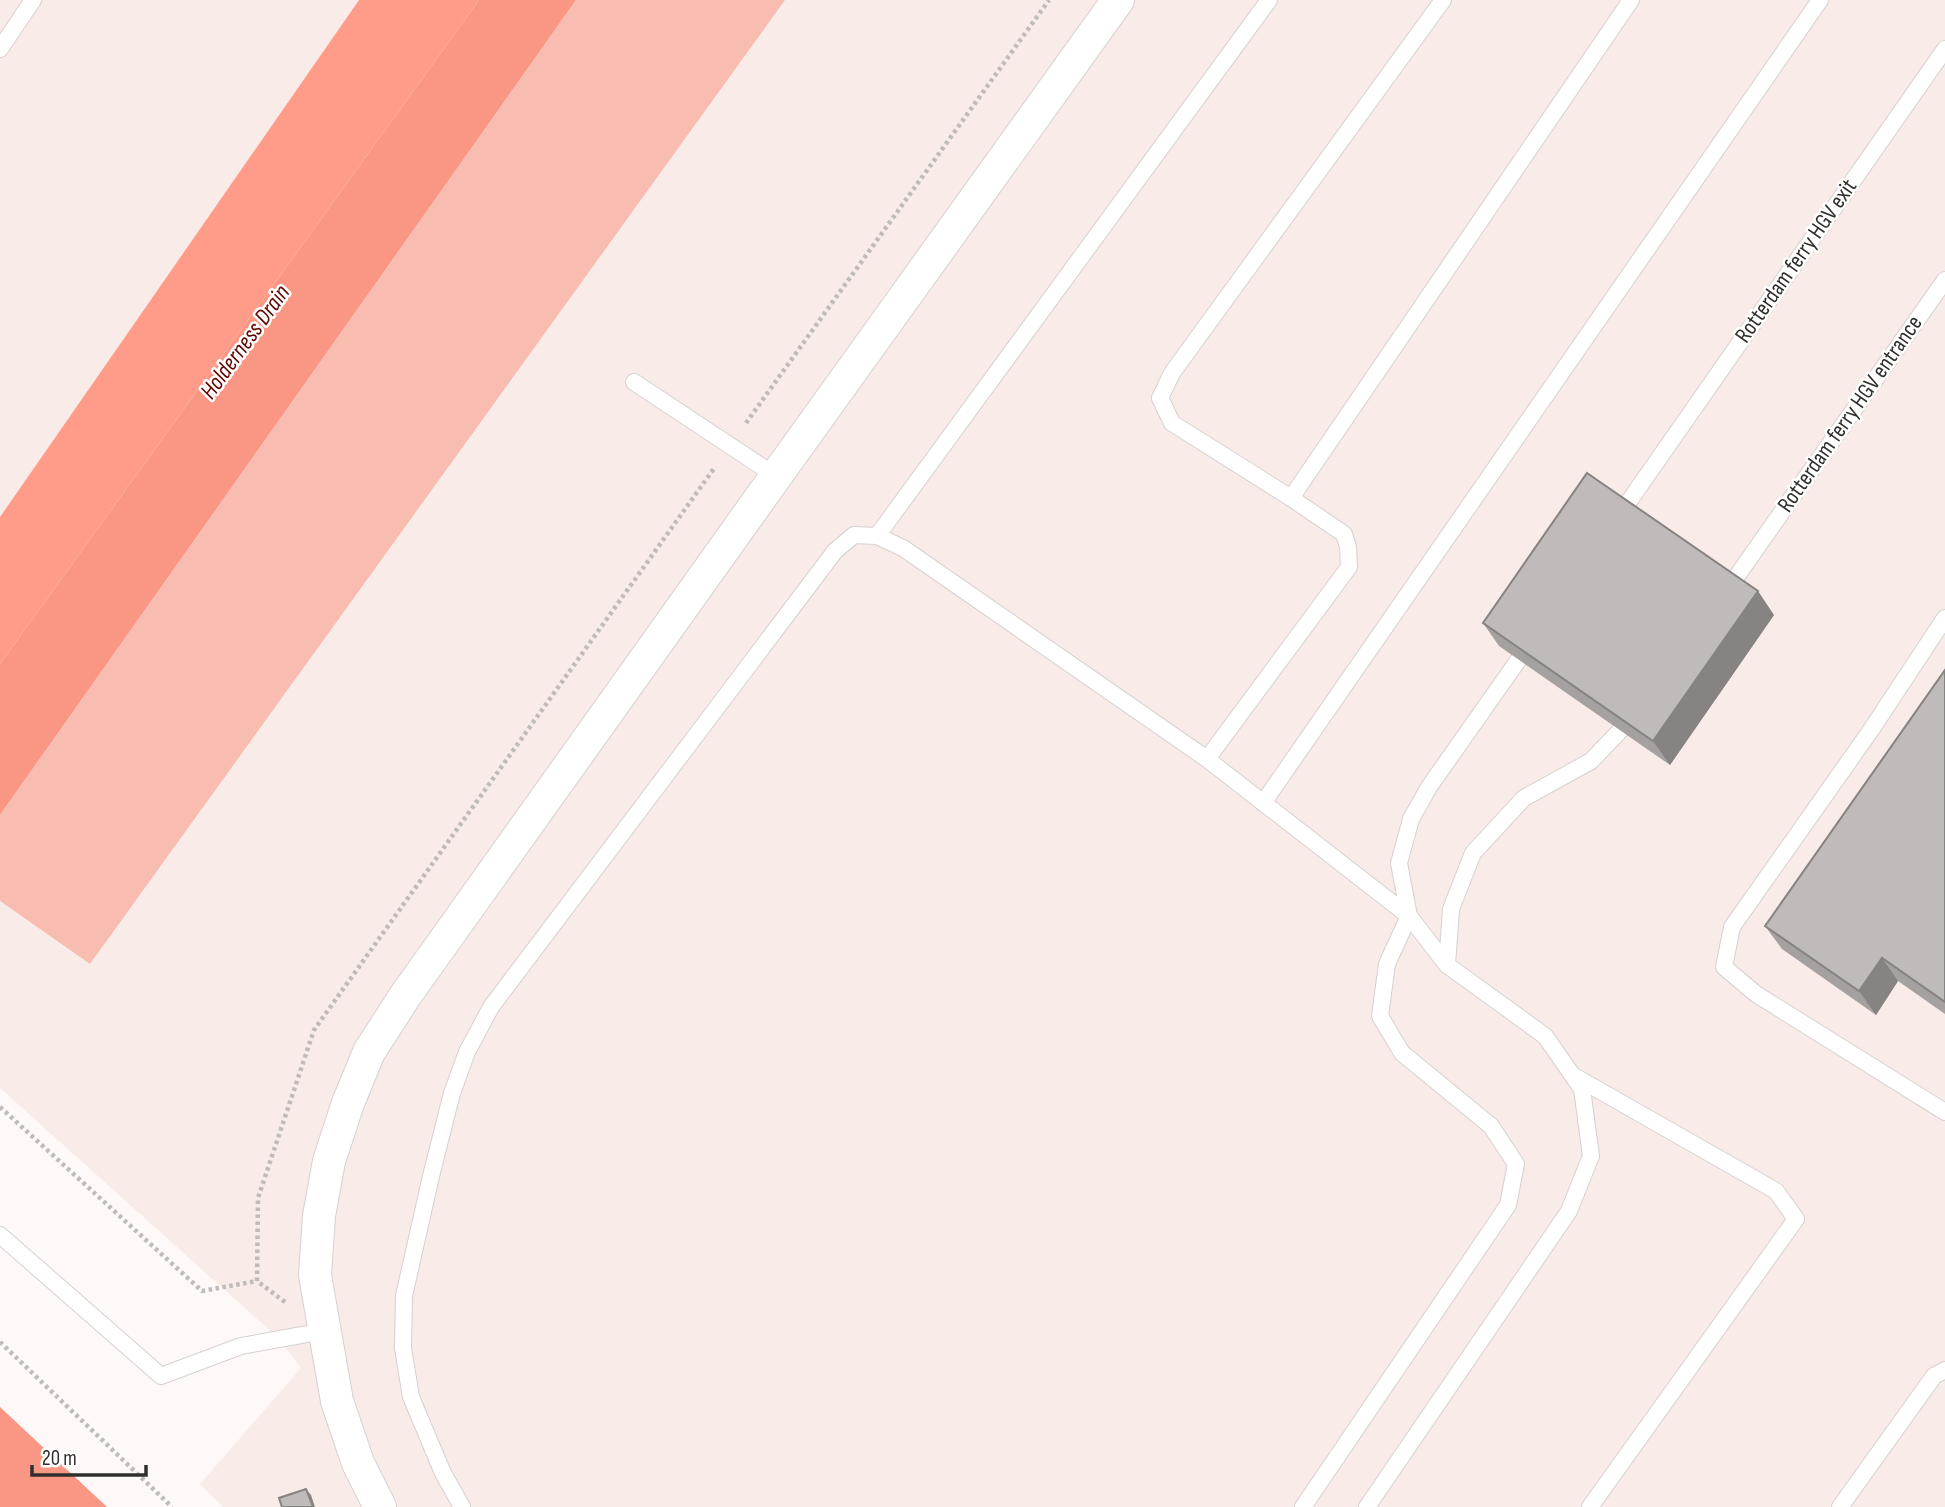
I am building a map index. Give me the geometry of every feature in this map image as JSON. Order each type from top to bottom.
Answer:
[{"type":"street","points":[[380,1507],[358,1463],[337,1401],[316,1275],[320,1216],[329,1161],[348,1103],[369,1052],[405,996],[1118,0]]},
{"type":"lane","points":[[0,49],[33,0]]},
{"type":"lane","points":[[877,536],[1269,0]]},
{"type":"lane","points":[[1207,760],[1349,567],[1348,547],[1344,534],[1172,422],[1160,398],[1172,373],[1443,0]]},
{"type":"lane","points":[[1291,498],[1631,0]]},
{"type":"lane","points":[[1263,803],[1820,0]]},
{"type":"lane","name":"Rotterdam ferry HGV exit","points":[[1609,530],[1945,49]]},
{"type":"lane","name":"Rotterdam ferry HGV entrance","points":[[1717,604],[1945,280]]},
{"type":"lane","points":[[634,382],[776,476]]},
{"type":"lane","points":[[463,1507],[443,1473],[411,1397],[403,1348],[404,1296],[452,1093],[467,1052],[491,1007],[835,551],[854,535],[877,536],[903,548],[1207,760],[1409,916],[1447,965],[1545,1036],[1582,1089],[1591,1156],[1569,1211],[1367,1507]]},
{"type":"lane","points":[[1945,618],[1871,730],[1732,927],[1724,967],[1756,994],[1945,1112]]},
{"type":"lane","points":[[1303,1507],[1508,1205],[1516,1164],[1491,1126],[1402,1053],[1380,1016],[1387,964],[1409,916],[1399,863],[1411,819],[1429,787],[1539,630]]},
{"type":"lane","points":[[1447,965],[1451,909],[1473,853],[1524,798],[1591,761],[1647,703]]},
{"type":"lane","points":[[1573,1075],[1776,1191],[1796,1219],[1590,1507]]},
{"type":"lane","points":[[0,1235],[161,1376],[241,1346],[324,1331]]},
{"type":"lane","points":[[1840,1507],[1934,1376],[1945,1370]]},
{"type":"path","points":[[257,1281],[258,1198],[314,1030],[1049,0]]},
{"type":"path","points":[[0,1107],[202,1292],[257,1281],[324,1331]]},
{"type":"path","points":[[0,1342],[172,1507]]},
{"type":"shaded area","points":[[0,0],[359,0],[0,517]]},
{"type":"shaded area","points":[[359,0],[479,0],[0,664],[0,517]]},
{"type":"shaded area","points":[[576,0],[785,0],[90,964],[0,901],[0,815]]},
{"type":"shaded area","points":[[785,0],[1945,0],[1945,1507],[223,1507],[200,1484],[301,1368],[277,1337],[0,1088],[0,901],[90,964]]},
{"type":"water","name":"Holderness Drain","points":[[479,0],[576,0],[0,815],[0,664]]},
{"type":"water","points":[[0,1407],[107,1507],[0,1507]]},
{"type":"building","points":[[1587,473],[1758,591],[1653,741],[1483,623]]},
{"type":"building","points":[[1945,670],[1945,1002],[1882,958],[1859,991],[1765,926]]},
{"type":"building","points":[[306,1489],[313,1507],[282,1507],[279,1498]]}]
